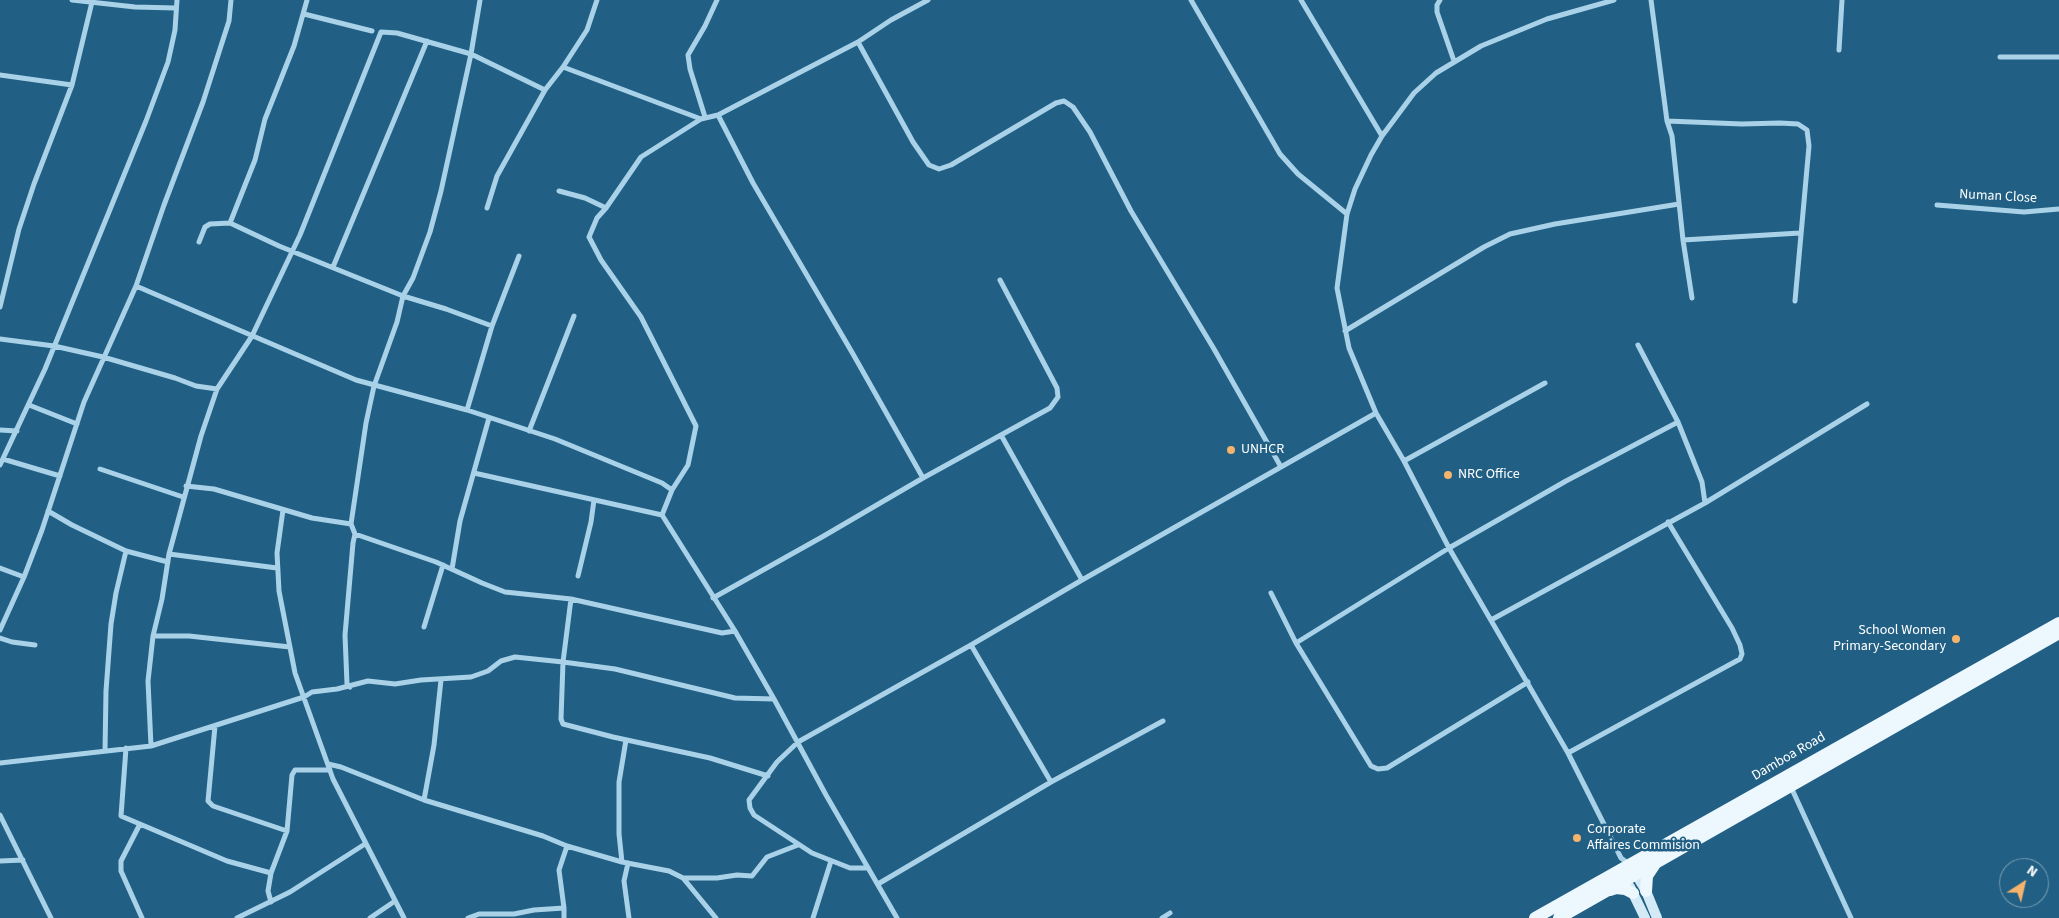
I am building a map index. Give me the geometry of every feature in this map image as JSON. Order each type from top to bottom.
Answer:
[{"type":"main road","name":"Damboa Road","points":[[1534,918],[1626,869],[2059,622]]},
{"type":"main road","name":"Damboa Road","points":[[1559,918],[1603,892],[1626,869],[1656,863],[2059,633]]},
{"type":"main road","points":[[1603,892],[1616,888],[1639,892],[1656,863]]},
{"type":"street","points":[[72,0],[135,7],[175,8]]},
{"type":"street","points":[[0,466],[54,346],[146,121],[168,62],[175,30],[177,0]]},
{"type":"street","points":[[0,630],[24,577],[84,402],[103,357],[130,304],[164,205],[203,102],[229,21],[231,0]]},
{"type":"street","points":[[230,223],[254,160],[265,119],[294,46],[307,0]]},
{"type":"street","points":[[350,686],[347,684],[345,635],[355,534],[351,524],[357,475],[374,386],[397,322],[403,296],[413,278],[442,192],[471,54],[480,0]]},
{"type":"street","points":[[487,208],[497,176],[545,90],[563,67],[587,30],[597,0]]},
{"type":"street","points":[[703,118],[688,55],[705,26],[717,0]]},
{"type":"street","points":[[662,515],[672,490],[688,465],[696,426],[641,318],[601,260],[589,237],[597,218],[641,157],[703,118],[718,115],[858,42],[928,0]]},
{"type":"street","points":[[1191,0],[1280,154],[1298,174],[1347,214]]},
{"type":"street","points":[[1301,0],[1382,136]]},
{"type":"street","points":[[1440,0],[1437,4],[1437,12],[1454,61]]},
{"type":"street","points":[[1614,0],[1547,19],[1481,46],[1436,73],[1414,93],[1382,136],[1355,189],[1347,214],[1337,288],[1348,348],[1376,413],[1404,461],[1449,548],[1568,753],[1626,869],[1657,918]]},
{"type":"street","points":[[1651,0],[1667,121],[1672,136],[1683,240],[1692,298]]},
{"type":"street","points":[[1839,50],[1842,0]]},
{"type":"street","points":[[0,307],[19,229],[72,85],[92,2]]},
{"type":"street","points":[[304,14],[372,31]]},
{"type":"street","points":[[151,746],[148,680],[153,636],[162,599],[169,554],[200,436],[217,389],[252,336],[292,251],[381,32],[398,33],[471,54],[545,90]]},
{"type":"street","points":[[333,267],[427,41]]},
{"type":"street","points":[[858,42],[913,142],[929,165],[939,169],[951,165],[1056,103],[1064,101],[1073,107],[1090,132],[1132,211],[1280,468]]},
{"type":"street","points":[[2000,57],[2059,58]]},
{"type":"street","points":[[563,67],[703,118]]},
{"type":"street","points":[[0,75],[72,85]]},
{"type":"street","points":[[718,115],[753,183],[923,478]]},
{"type":"street","points":[[1667,121],[1798,124],[1807,130],[1809,146],[1794,301]]},
{"type":"street","points":[[559,191],[585,198],[606,208]]},
{"type":"street","points":[[1344,331],[1484,247],[1510,234],[1555,224],[1679,204]]},
{"type":"street","name":"Numan Close","points":[[1937,205],[2024,212],[2059,209]]},
{"type":"street","points":[[200,242],[205,227],[210,224],[230,223],[292,251],[403,296],[492,326]]},
{"type":"street","points":[[1683,240],[1800,233]]},
{"type":"street","points":[[468,410],[492,326],[519,256]]},
{"type":"street","points":[[713,598],[1050,408],[1058,397],[1058,388],[1000,280]]},
{"type":"street","points":[[136,286],[374,386],[468,410],[555,439],[662,483],[672,490]]},
{"type":"street","points":[[529,431],[574,316]]},
{"type":"street","points":[[0,339],[54,346],[103,357],[196,386],[217,389]]},
{"type":"street","points":[[1638,345],[1678,422],[1702,482],[1705,503]]},
{"type":"street","points":[[1404,461],[1545,383]]},
{"type":"street","points":[[1491,620],[1705,503],[1867,404]]},
{"type":"street","points":[[29,405],[77,424]]},
{"type":"street","points":[[868,868],[850,868],[798,846],[754,815],[750,808],[749,800],[777,762],[798,742],[971,646],[1082,580],[1376,413]]},
{"type":"street","points":[[452,569],[460,521],[489,418]]},
{"type":"street","points":[[1296,643],[1449,548],[1566,481],[1678,422]]},
{"type":"street","points":[[0,430],[17,431]]},
{"type":"street","points":[[1001,434],[1082,580]]},
{"type":"street","points":[[3,459],[60,476]]},
{"type":"street","points":[[100,470],[183,497]]},
{"type":"street","points":[[474,473],[662,515],[735,630],[897,918]]},
{"type":"street","points":[[186,486],[214,490],[312,518],[351,524]]},
{"type":"street","points":[[578,576],[591,522],[594,500]]},
{"type":"street","points":[[283,510],[277,568],[279,590],[295,673],[329,767],[364,844],[404,918]]},
{"type":"street","points":[[48,511],[99,539],[126,551],[168,562]]},
{"type":"street","points":[[1568,753],[1740,659],[1742,654],[1740,645],[1732,628],[1668,522]]},
{"type":"street","points":[[355,534],[442,565],[505,592],[571,599],[722,633],[735,630]]},
{"type":"street","points":[[105,751],[108,652],[116,594],[126,551]]},
{"type":"street","points":[[169,554],[277,568]]},
{"type":"street","points":[[424,627],[442,565]]},
{"type":"street","points":[[0,568],[24,577]]},
{"type":"street","points":[[1270,593],[1296,643],[1371,766],[1378,769],[1388,768],[1528,682]]},
{"type":"street","points":[[571,599],[563,662],[561,719],[563,724],[710,758],[768,776]]},
{"type":"street","points":[[153,636],[198,637],[290,647]]},
{"type":"street","points":[[0,638],[12,642],[35,645]]},
{"type":"street","points":[[971,646],[1051,782]]},
{"type":"street","points":[[0,763],[151,746],[304,697],[312,692],[368,681],[396,684],[471,677],[488,671],[501,661],[515,657],[615,670],[735,698],[774,698]]},
{"type":"street","points":[[424,800],[434,745],[441,680]]},
{"type":"street","points":[[878,884],[1051,782],[1163,721]]},
{"type":"street","points":[[215,726],[208,801],[213,806],[287,832]]},
{"type":"street","points":[[622,862],[619,834],[620,782],[626,740]]},
{"type":"street","points":[[126,748],[122,816],[227,861],[271,873]]},
{"type":"street","points":[[271,902],[268,891],[271,873],[287,832],[292,775],[295,770],[341,767],[424,800],[542,836],[567,846],[622,862],[662,870],[683,878],[752,876],[756,873],[761,862],[767,857],[798,846]]},
{"type":"street","points":[[1791,787],[1852,918]]},
{"type":"street","points":[[0,815],[51,918]]},
{"type":"street","points":[[140,824],[121,861],[121,871],[142,918]]},
{"type":"street","points":[[237,918],[298,888],[364,844]]},
{"type":"street","points":[[564,918],[559,870],[567,846]]},
{"type":"street","points":[[0,861],[23,860]]},
{"type":"street","points":[[813,918],[830,861]]},
{"type":"street","points":[[628,863],[624,881],[629,918]]},
{"type":"street","points":[[683,878],[716,918]]},
{"type":"street","points":[[1639,892],[1645,918]]},
{"type":"street","points":[[370,918],[395,901]]},
{"type":"street","points":[[468,918],[479,914],[514,914],[534,910],[564,908]]},
{"type":"street","points":[[1162,918],[1170,914]]},
{"type":"place","name":"UNHCR","points":[[1231,450]]},
{"type":"place","name":"NRC Office","points":[[1448,475]]},
{"type":"place","name":"School Women Primary-Secondary","points":[[1956,639]]},
{"type":"place","name":"Corporate Affaires Commision","points":[[1577,838]]}]
